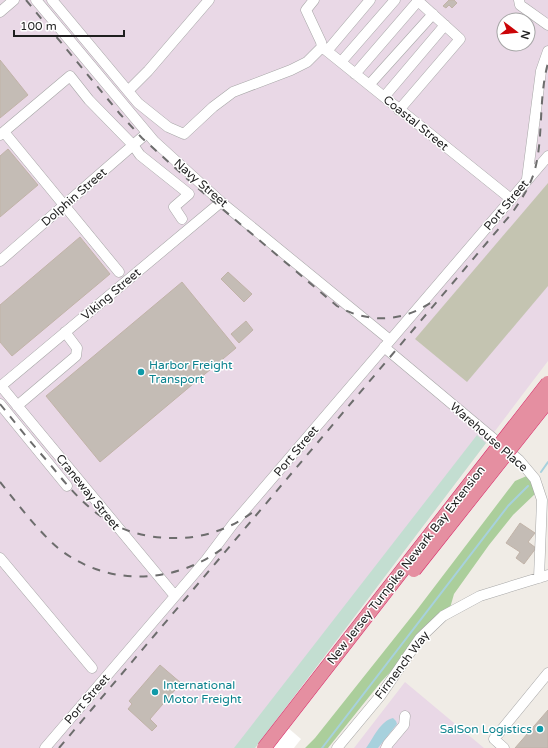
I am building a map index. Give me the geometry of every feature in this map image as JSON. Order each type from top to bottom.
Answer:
[{"type":"highway","name":"New Jersey Turnpike Newark Bay Extension","points":[[264,748],[548,383]]},
{"type":"highway","name":"New Jersey Turnpike Newark Bay Extension","points":[[274,748],[548,401]]},
{"type":"street","points":[[0,12],[14,0]]},
{"type":"street","name":"Navy Street","points":[[36,0],[154,141],[221,202],[387,344]]},
{"type":"street","points":[[52,0],[138,103],[168,127],[184,134],[213,107],[233,92],[291,70],[307,62],[324,49],[370,0]]},
{"type":"street","points":[[128,91],[148,71],[209,0]]},
{"type":"street","points":[[314,0],[306,10],[324,49]]},
{"type":"street","points":[[341,62],[395,0]]},
{"type":"street","points":[[518,0],[520,5],[548,25]]},
{"type":"street","points":[[355,74],[418,1],[460,39],[399,110]]},
{"type":"street","points":[[369,85],[433,14]]},
{"type":"street","points":[[384,97],[445,25]]},
{"type":"street","name":"Coastal Street","points":[[324,49],[511,199]]},
{"type":"street","points":[[526,180],[541,71],[548,51]]},
{"type":"street","points":[[119,272],[64,205],[2,134],[70,76],[89,100],[140,155],[189,194],[174,207],[182,218]]},
{"type":"street","name":"Dolphin Street","points":[[0,261],[147,133]]},
{"type":"street","name":"Port Street","points":[[46,748],[206,560],[233,524],[548,156]]},
{"type":"street","name":"Viking Street","points":[[1,386],[221,202]]},
{"type":"street","points":[[17,406],[76,356],[77,348],[65,332]]},
{"type":"street","name":"Warehouse Place","points":[[387,344],[519,460],[535,479],[542,500],[544,576]]},
{"type":"street","name":"Craneway Street","points":[[1,386],[175,596]]},
{"type":"street","name":"Craneway Street","points":[[0,404],[68,486]]},
{"type":"street","points":[[0,558],[92,668]]},
{"type":"street","name":"Firmench Way","points":[[337,748],[381,695],[420,638],[443,616],[480,596],[544,576]]},
{"type":"street","points":[[504,748],[494,739],[548,673]]},
{"type":"street","points":[[386,748],[404,725],[405,716]]},
{"type":"shaded area","points":[[0,0],[548,0],[548,361],[255,748],[0,748]]},
{"type":"shaded area","points":[[548,183],[548,286],[467,382],[415,339]]},
{"type":"shaded area","points":[[477,435],[486,443],[255,748],[234,748]]},
{"type":"shaded area","points":[[405,682],[484,748],[354,748]]},
{"type":"green space","points":[[529,475],[536,493],[513,515],[489,545],[454,594],[450,608],[381,682],[328,748],[305,748],[315,738],[416,611],[515,481]]},
{"type":"water","points":[[393,718],[397,724],[378,748],[366,748],[381,726]]},
{"type":"pier","points":[[280,721],[301,739],[294,748],[259,748]]},
{"type":"building","points":[[449,0],[454,0],[457,3],[452,8],[449,5],[446,8],[443,6]]},
{"type":"building","points":[[0,60],[28,95],[0,118]]},
{"type":"building","points":[[8,149],[38,185],[0,217],[0,156]]},
{"type":"building","points":[[80,237],[110,274],[12,356],[0,342],[0,305]]},
{"type":"building","points":[[228,272],[252,294],[244,302],[221,279]]},
{"type":"building","name":"Harbor Freight Transport","points":[[182,282],[236,348],[100,462],[46,396]]},
{"type":"building","points":[[246,321],[253,330],[239,343],[231,334]]},
{"type":"building","points":[[520,523],[535,533],[528,542],[536,548],[524,564],[516,558],[520,552],[506,543]]},
{"type":"building","name":"International Motor Freight","points":[[160,665],[181,683],[150,719],[157,726],[152,731],[128,709],[132,704],[129,701]]},
{"type":"building","name":"SalSon Logistics","points":[[548,710],[548,748],[515,748]]},
{"type":"waterway","points":[[541,472],[548,462]]},
{"type":"waterway","points":[[322,748],[508,506],[528,486]]},
{"type":"railway","points":[[26,0],[120,114],[142,138],[193,184],[337,306],[361,316],[386,318],[398,317],[410,313],[433,301]]},
{"type":"railway","points":[[59,748],[512,213],[522,199],[534,173],[537,160],[543,91],[548,63]]},
{"type":"railway","points":[[0,404],[75,494],[103,518],[118,527],[135,533],[155,537],[177,538],[199,536],[230,526],[240,521],[258,508]]},
{"type":"railway","points":[[0,482],[50,541],[78,561],[98,570],[120,575],[142,576],[165,574],[187,568],[207,558],[227,545]]},
{"type":"place","name":"Harbor Freight Transport","points":[[141,372]]},
{"type":"place","name":"International Motor Freight","points":[[155,692]]},
{"type":"place","name":"SalSon Logistics","points":[[540,729]]}]
